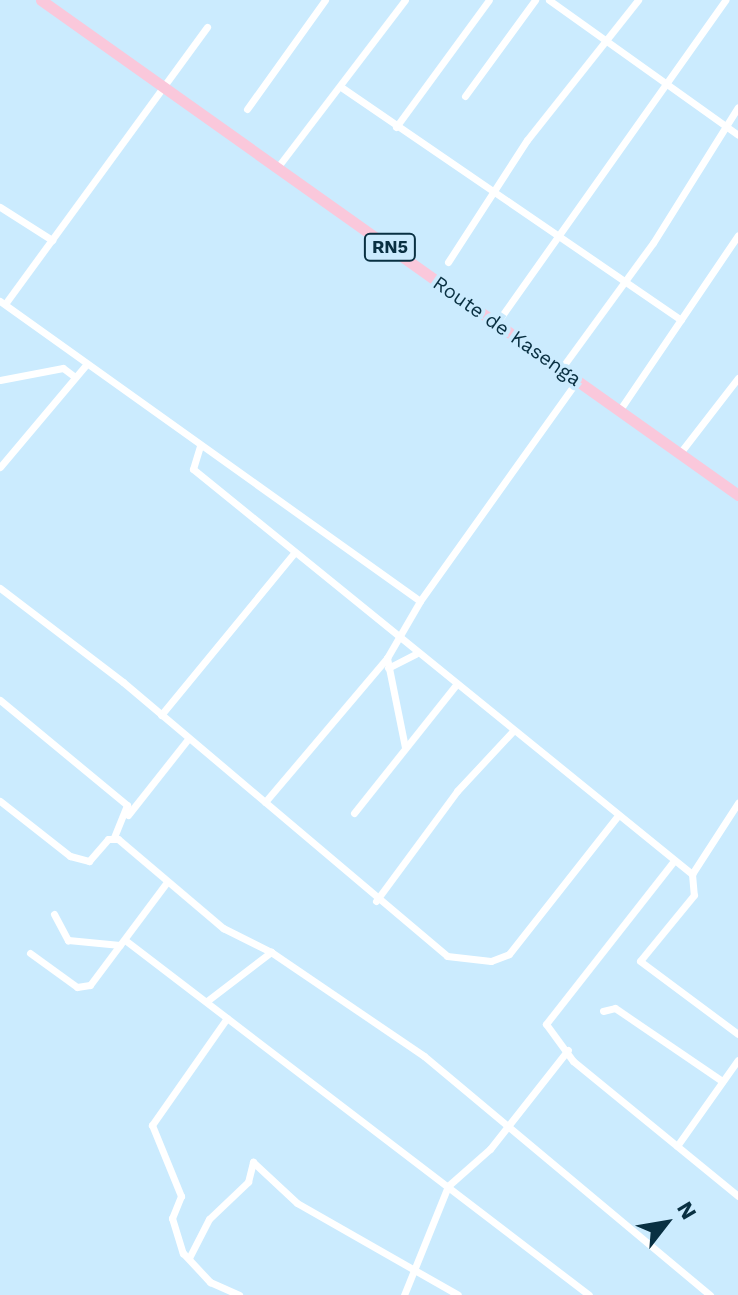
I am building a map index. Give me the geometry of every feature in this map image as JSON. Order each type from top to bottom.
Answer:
[{"type":"highway","name":"Route de Kasenga","points":[[41,0],[738,495]]},
{"type":"street","points":[[247,109],[325,0]]},
{"type":"street","points":[[277,168],[405,0]]},
{"type":"street","points":[[396,127],[489,0]]},
{"type":"street","points":[[465,96],[535,0]]},
{"type":"street","points":[[549,0],[671,84],[738,135]]},
{"type":"street","points":[[448,262],[527,140],[608,43],[638,0]]},
{"type":"street","points":[[496,324],[671,84],[725,0]]},
{"type":"street","points":[[207,27],[166,88],[2,302],[85,366],[420,601]]},
{"type":"street","points":[[341,87],[492,197],[560,238],[681,320]]},
{"type":"street","points":[[561,369],[625,281],[738,107]]},
{"type":"street","points":[[0,207],[52,240]]},
{"type":"street","points":[[619,411],[738,235]]},
{"type":"street","points":[[0,467],[85,366]]},
{"type":"street","points":[[0,380],[63,368],[75,377]]},
{"type":"street","points":[[680,453],[738,378]]},
{"type":"street","points":[[265,802],[387,658],[420,601],[577,381]]},
{"type":"street","points":[[200,446],[191,467],[455,686],[673,862],[692,874]]},
{"type":"street","points":[[161,715],[294,553]]},
{"type":"street","points":[[0,588],[161,715],[376,901],[447,956],[500,958],[617,817]]},
{"type":"street","points":[[388,668],[416,654]]},
{"type":"street","points":[[387,658],[405,747]]},
{"type":"street","points":[[354,813],[455,686]]},
{"type":"street","points":[[0,700],[123,800],[128,815]]},
{"type":"street","points":[[376,901],[457,791],[512,732]]},
{"type":"street","points":[[0,801],[70,856],[89,861],[114,837],[188,739]]},
{"type":"street","points":[[738,803],[692,874],[694,895],[640,961],[738,1034]]},
{"type":"street","points":[[114,837],[223,928],[271,952],[510,1125],[710,1295]]},
{"type":"street","points":[[673,862],[546,1017],[568,1050],[738,1196]]},
{"type":"street","points":[[30,953],[84,988],[167,882]]},
{"type":"street","points":[[54,914],[68,940],[122,942],[160,973],[207,1001],[307,1087],[383,1133],[589,1295]]},
{"type":"street","points":[[207,1001],[271,952]]},
{"type":"street","points":[[603,1011],[615,1008],[722,1081]]},
{"type":"street","points":[[227,1018],[152,1120],[181,1196],[173,1225],[189,1258],[210,1282],[239,1295]]},
{"type":"street","points":[[404,1295],[448,1186],[510,1125],[568,1050]]},
{"type":"street","points":[[677,1146],[738,1060]]},
{"type":"street","points":[[189,1258],[209,1219],[248,1182],[253,1162],[297,1203],[458,1295]]}]
